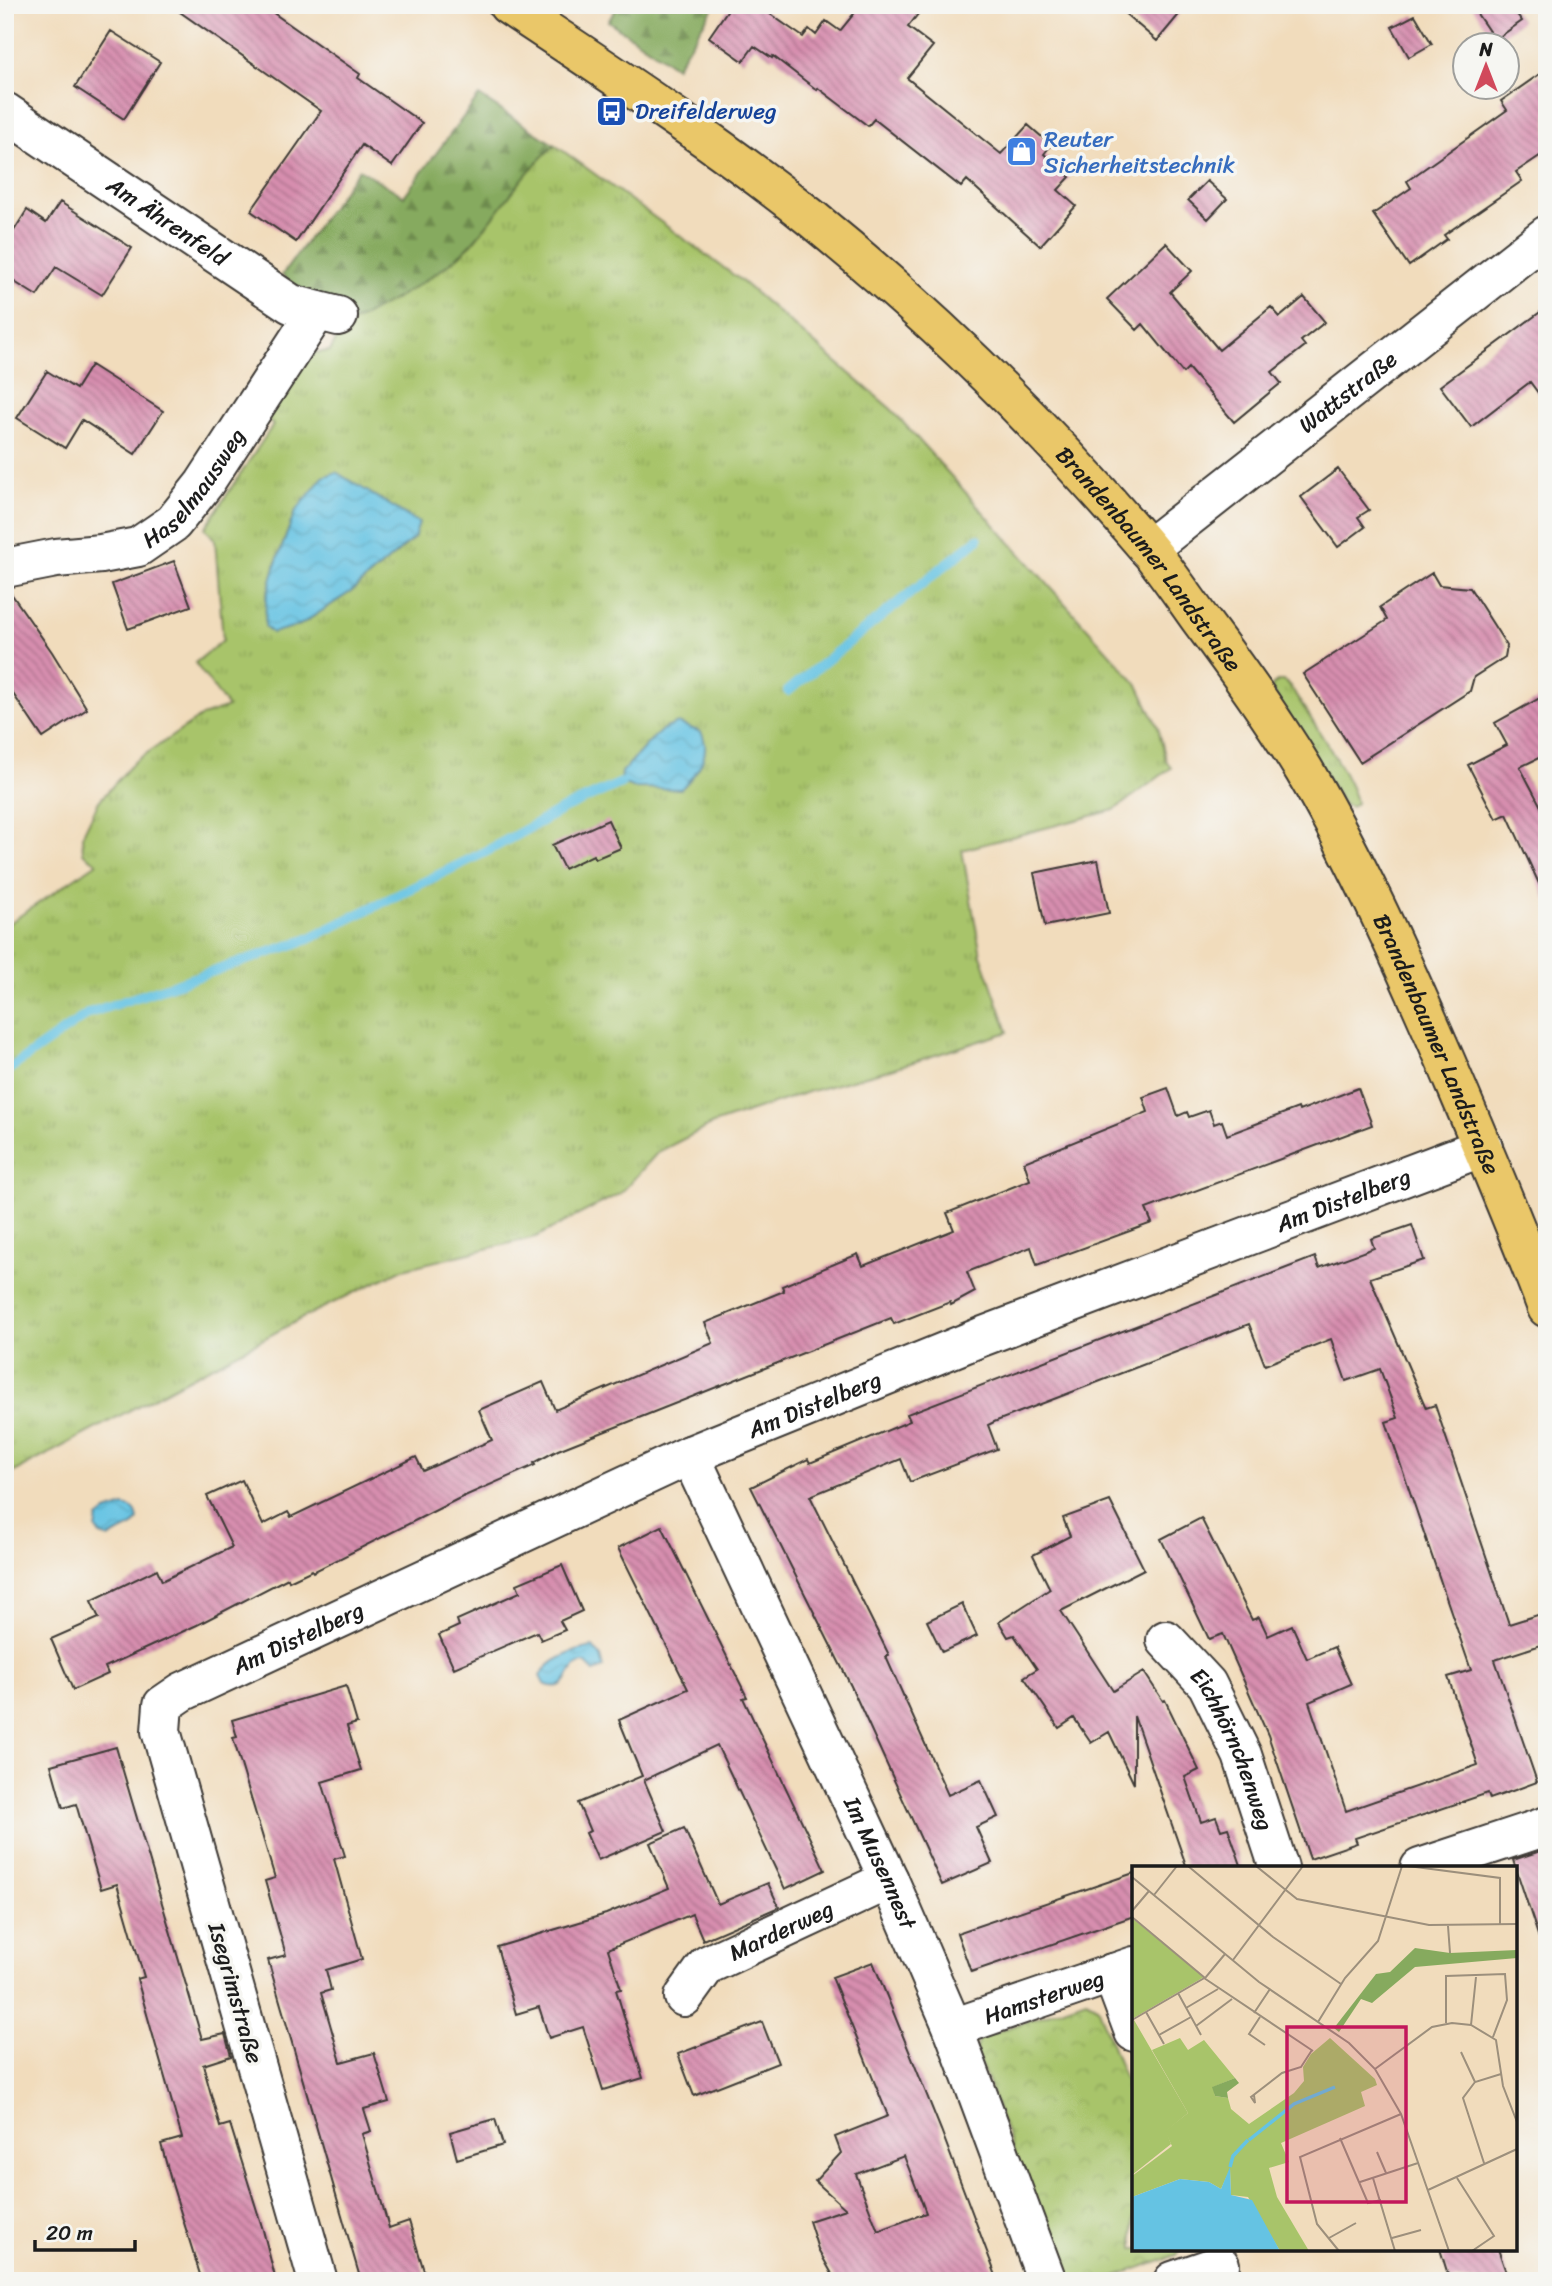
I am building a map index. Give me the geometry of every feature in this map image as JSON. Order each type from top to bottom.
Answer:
[{"type":"main road","name":"Brandenbaumer Landstraße","points":[[508,5],[711,143],[807,215],[881,277],[951,340],[1024,412],[1148,549],[1265,709],[1347,845],[1367,884],[1483,1147],[1547,1308]]},
{"type":"street","name":"Am Ährenfeld","points":[[5,112],[291,304],[328,314]]},
{"type":"street","name":"Wattstraße","points":[[1148,549],[1547,235]]},
{"type":"street","name":"Haselmausweg","points":[[5,568],[138,547],[173,523],[328,314]]},
{"type":"street","name":"Am Distelberg","points":[[163,1705],[182,1692],[690,1455],[981,1337],[1483,1147]]},
{"type":"street","name":"Im Musennest","points":[[690,1455],[889,1880],[953,2028],[1047,2281]]},
{"type":"street","name":"Eichhörnchenweg","points":[[1166,1640],[1207,1684],[1213,1696],[1242,1755],[1278,1866]]},
{"type":"street","name":"Isegrimstraße","points":[[163,1705],[161,1731],[318,2281]]},
{"type":"street","points":[[1426,1866],[1547,1826]]},
{"type":"street","name":"Marderweg","points":[[684,1997],[707,1965],[889,1880]]},
{"type":"street","points":[[1123,1969],[1132,2021]]},
{"type":"street","name":"Hamsterweg","points":[[953,2028],[1123,1969]]},
{"type":"street","points":[[1173,2281],[1220,2265]]},
{"type":"green space","points":[[619,5],[715,5],[676,67],[608,21]]},
{"type":"green space","points":[[479,96],[555,145],[532,168],[483,231],[459,255],[411,289],[343,328],[282,275],[359,169],[404,196]]},
{"type":"green space","points":[[555,145],[739,279],[891,409],[1138,685],[1158,727],[1166,760],[1171,768],[1114,810],[962,850],[981,955],[1008,1032],[808,1092],[713,1124],[658,1152],[621,1193],[536,1237],[403,1269],[308,1315],[5,1477],[5,926],[97,863],[83,853],[82,836],[99,801],[134,762],[202,716],[228,707],[195,663],[223,640],[215,540],[205,528],[273,425],[263,416],[304,354],[330,351],[343,328],[445,267],[472,244],[536,161]],"holes":[[[295,512],[414,538],[352,591],[300,625],[266,599]]]},
{"type":"green space","points":[[1278,681],[1284,681],[1290,686],[1338,762],[1356,803],[1351,807],[1344,805],[1272,690],[1272,686]]},
{"type":"green space","points":[[1086,2000],[1097,2006],[1132,2099],[1132,2251],[1179,2251],[1176,2255],[1102,2281],[1062,2281],[976,2051],[980,2038]]},
{"type":"water","points":[[336,472],[419,523],[414,538],[352,591],[300,625],[272,633],[265,626],[266,599],[295,512],[323,477]]},
{"type":"water","points":[[678,723],[701,732],[704,740],[702,763],[687,783],[681,789],[635,788],[621,783],[622,772],[650,741],[663,729]]},
{"type":"water","points":[[124,1506],[134,1510],[138,1520],[133,1526],[109,1538],[100,1535],[96,1529],[98,1518]]},
{"type":"water","points":[[593,1647],[601,1657],[604,1668],[594,1672],[585,1663],[578,1664],[560,1686],[544,1684],[540,1676],[556,1660]]},
{"type":"building","points":[[170,5],[262,5],[360,74],[358,78],[422,123],[392,166],[362,145],[296,242],[251,211],[321,111]]},
{"type":"building","points":[[731,5],[757,5],[803,37],[809,29],[816,35],[826,21],[840,31],[861,5],[925,5],[908,27],[933,46],[907,78],[1001,154],[1028,125],[1051,145],[1044,154],[1070,177],[1058,190],[1076,206],[1040,246],[967,180],[961,187],[874,119],[868,126],[773,56],[772,58],[754,46],[743,61],[709,37]]},
{"type":"building","points":[[1115,5],[1187,5],[1157,41]]},
{"type":"building","points":[[1471,5],[1510,5],[1522,21],[1506,32],[1490,32]]},
{"type":"building","points":[[1415,15],[1432,44],[1409,57],[1392,27]]},
{"type":"building","points":[[111,31],[160,62],[124,119],[75,87]]},
{"type":"building","points":[[1547,69],[1547,151],[1516,172],[1522,181],[1444,235],[1447,239],[1409,266],[1373,214],[1411,188],[1407,181],[1507,110],[1502,102],[1520,102],[1520,88]]},
{"type":"building","points":[[1207,181],[1227,199],[1208,219],[1188,200]]},
{"type":"building","points":[[60,202],[132,248],[102,295],[56,267],[37,296],[5,276],[5,245],[27,210],[46,223]]},
{"type":"building","points":[[1166,243],[1192,271],[1170,292],[1219,350],[1271,307],[1280,317],[1304,297],[1325,322],[1301,341],[1305,346],[1272,372],[1281,383],[1234,422],[1188,368],[1183,373],[1143,324],[1137,330],[1107,299]]},
{"type":"building","points":[[1547,307],[1547,405],[1530,382],[1471,427],[1440,386]]},
{"type":"building","points":[[91,365],[163,411],[135,454],[82,420],[65,448],[17,418],[47,371],[76,389]]},
{"type":"building","points":[[1338,469],[1369,510],[1358,517],[1365,527],[1338,547],[1301,497]]},
{"type":"building","points":[[174,561],[191,606],[128,629],[112,584]]},
{"type":"building","points":[[1432,573],[1439,585],[1470,588],[1507,646],[1505,657],[1474,677],[1470,691],[1360,762],[1303,674],[1387,620],[1380,607]]},
{"type":"building","points":[[5,589],[8,589],[52,652],[87,709],[43,738],[5,682]]},
{"type":"building","points":[[1547,694],[1547,754],[1520,767],[1547,818],[1547,901],[1507,814],[1496,819],[1468,765],[1507,745],[1495,723]]},
{"type":"building","points":[[608,820],[621,848],[595,859],[593,855],[564,869],[552,845]]},
{"type":"building","points":[[1098,860],[1109,913],[1045,926],[1034,873]]},
{"type":"building","points":[[1168,1088],[1178,1116],[1187,1112],[1189,1117],[1209,1110],[1214,1124],[1222,1121],[1227,1135],[1358,1088],[1372,1125],[1146,1209],[1152,1223],[1037,1265],[1031,1247],[967,1272],[975,1292],[951,1305],[950,1302],[894,1324],[891,1318],[558,1450],[534,1463],[535,1465],[458,1499],[313,1572],[312,1570],[289,1581],[288,1578],[197,1625],[105,1667],[108,1674],[73,1690],[51,1639],[99,1618],[91,1601],[157,1569],[162,1581],[232,1547],[207,1496],[242,1480],[263,1525],[288,1512],[291,1517],[416,1457],[423,1471],[492,1440],[479,1410],[543,1382],[555,1410],[713,1343],[705,1323],[784,1291],[782,1286],[858,1254],[863,1266],[954,1230],[947,1213],[1030,1180],[1024,1162],[1148,1112],[1143,1097]]},
{"type":"building","points":[[1412,1225],[1424,1260],[1370,1278],[1426,1408],[1435,1405],[1509,1624],[1547,1612],[1547,1643],[1495,1660],[1537,1782],[1490,1799],[1488,1793],[1355,1838],[1357,1843],[1310,1859],[1268,1735],[1223,1634],[1209,1639],[1161,1539],[1201,1518],[1252,1620],[1259,1617],[1268,1636],[1292,1625],[1307,1659],[1334,1647],[1351,1684],[1309,1702],[1346,1811],[1478,1765],[1448,1677],[1471,1670],[1386,1422],[1398,1418],[1380,1369],[1346,1381],[1331,1339],[1265,1365],[1249,1324],[994,1422],[988,1425],[997,1449],[910,1482],[901,1459],[810,1496],[889,1655],[886,1657],[948,1795],[981,1780],[998,1817],[976,1827],[992,1863],[942,1885],[851,1686],[751,1487],[808,1459],[810,1463],[910,1421],[907,1414],[1315,1257],[1319,1268],[1374,1248],[1371,1239]]},
{"type":"building","points":[[1110,1501],[1144,1569],[1061,1611],[1113,1691],[1144,1672],[1163,1701],[1165,1700],[1199,1770],[1185,1777],[1201,1822],[1216,1817],[1221,1830],[1228,1828],[1241,1866],[1186,1866],[1134,1716],[1134,1784],[1109,1732],[1091,1743],[1074,1718],[1059,1728],[1024,1677],[1037,1669],[1014,1635],[1008,1637],[999,1622],[1050,1589],[1033,1555],[1070,1536],[1063,1518]]},
{"type":"building","points":[[662,1526],[747,1697],[743,1698],[825,1870],[785,1889],[717,1745],[644,1780],[666,1831],[598,1860],[586,1833],[590,1831],[578,1803],[642,1776],[619,1720],[688,1689],[618,1548]]},
{"type":"building","points":[[562,1565],[582,1611],[560,1621],[565,1630],[541,1640],[537,1632],[454,1668],[439,1635],[459,1626],[457,1620],[520,1592],[517,1584]]},
{"type":"building","points":[[962,1604],[977,1636],[942,1652],[927,1621]]},
{"type":"building","points":[[346,1686],[357,1723],[347,1726],[361,1770],[322,1782],[345,1856],[334,1859],[362,1959],[326,1970],[331,1990],[321,1993],[341,2062],[374,2053],[389,2102],[364,2109],[371,2131],[362,2134],[389,2228],[409,2221],[427,2281],[361,2281],[268,1960],[286,1955],[265,1881],[275,1878],[233,1738],[237,1737],[232,1720]]},
{"type":"building","points":[[116,1747],[202,2039],[225,2034],[231,2056],[203,2065],[220,2127],[230,2124],[276,2281],[202,2281],[172,2184],[161,2144],[182,2138],[137,1979],[144,1977],[117,1884],[101,1889],[76,1804],[63,1808],[51,1765]]},
{"type":"building","points":[[684,1828],[718,1904],[768,1883],[779,1907],[703,1940],[692,1914],[608,1949],[621,1989],[616,1990],[643,2078],[603,2090],[583,2027],[549,2038],[539,2007],[516,2014],[497,1947],[606,1914],[669,1888],[650,1843]]},
{"type":"building","points":[[1547,1849],[1547,1946],[1542,1947],[1513,1860]]},
{"type":"building","points":[[1132,1874],[1132,1917],[971,1972],[957,1933]]},
{"type":"building","points":[[873,1962],[998,2281],[836,2281],[818,2249],[809,2221],[846,2209],[815,2181],[841,2153],[835,2137],[888,2116],[832,1977]],"holes":[[[904,2156],[926,2213],[878,2231],[856,2174]]]},
{"type":"building","points":[[762,2022],[778,2063],[694,2096],[678,2054]]},
{"type":"building","points":[[495,2119],[503,2145],[457,2159],[450,2132]]},
{"type":"building","points":[[1441,2251],[1499,2251],[1509,2281],[1450,2281]]},
{"type":"waterway","points":[[788,691],[978,539]]},
{"type":"waterway","points":[[5,1072],[89,1013],[306,940],[487,851],[563,809],[621,783]]},
{"type":"place","name":"Dreifelderweg","points":[[612,111]]},
{"type":"place","name":"Reuter Sicherheitstechnik","points":[[1021,152]]}]
